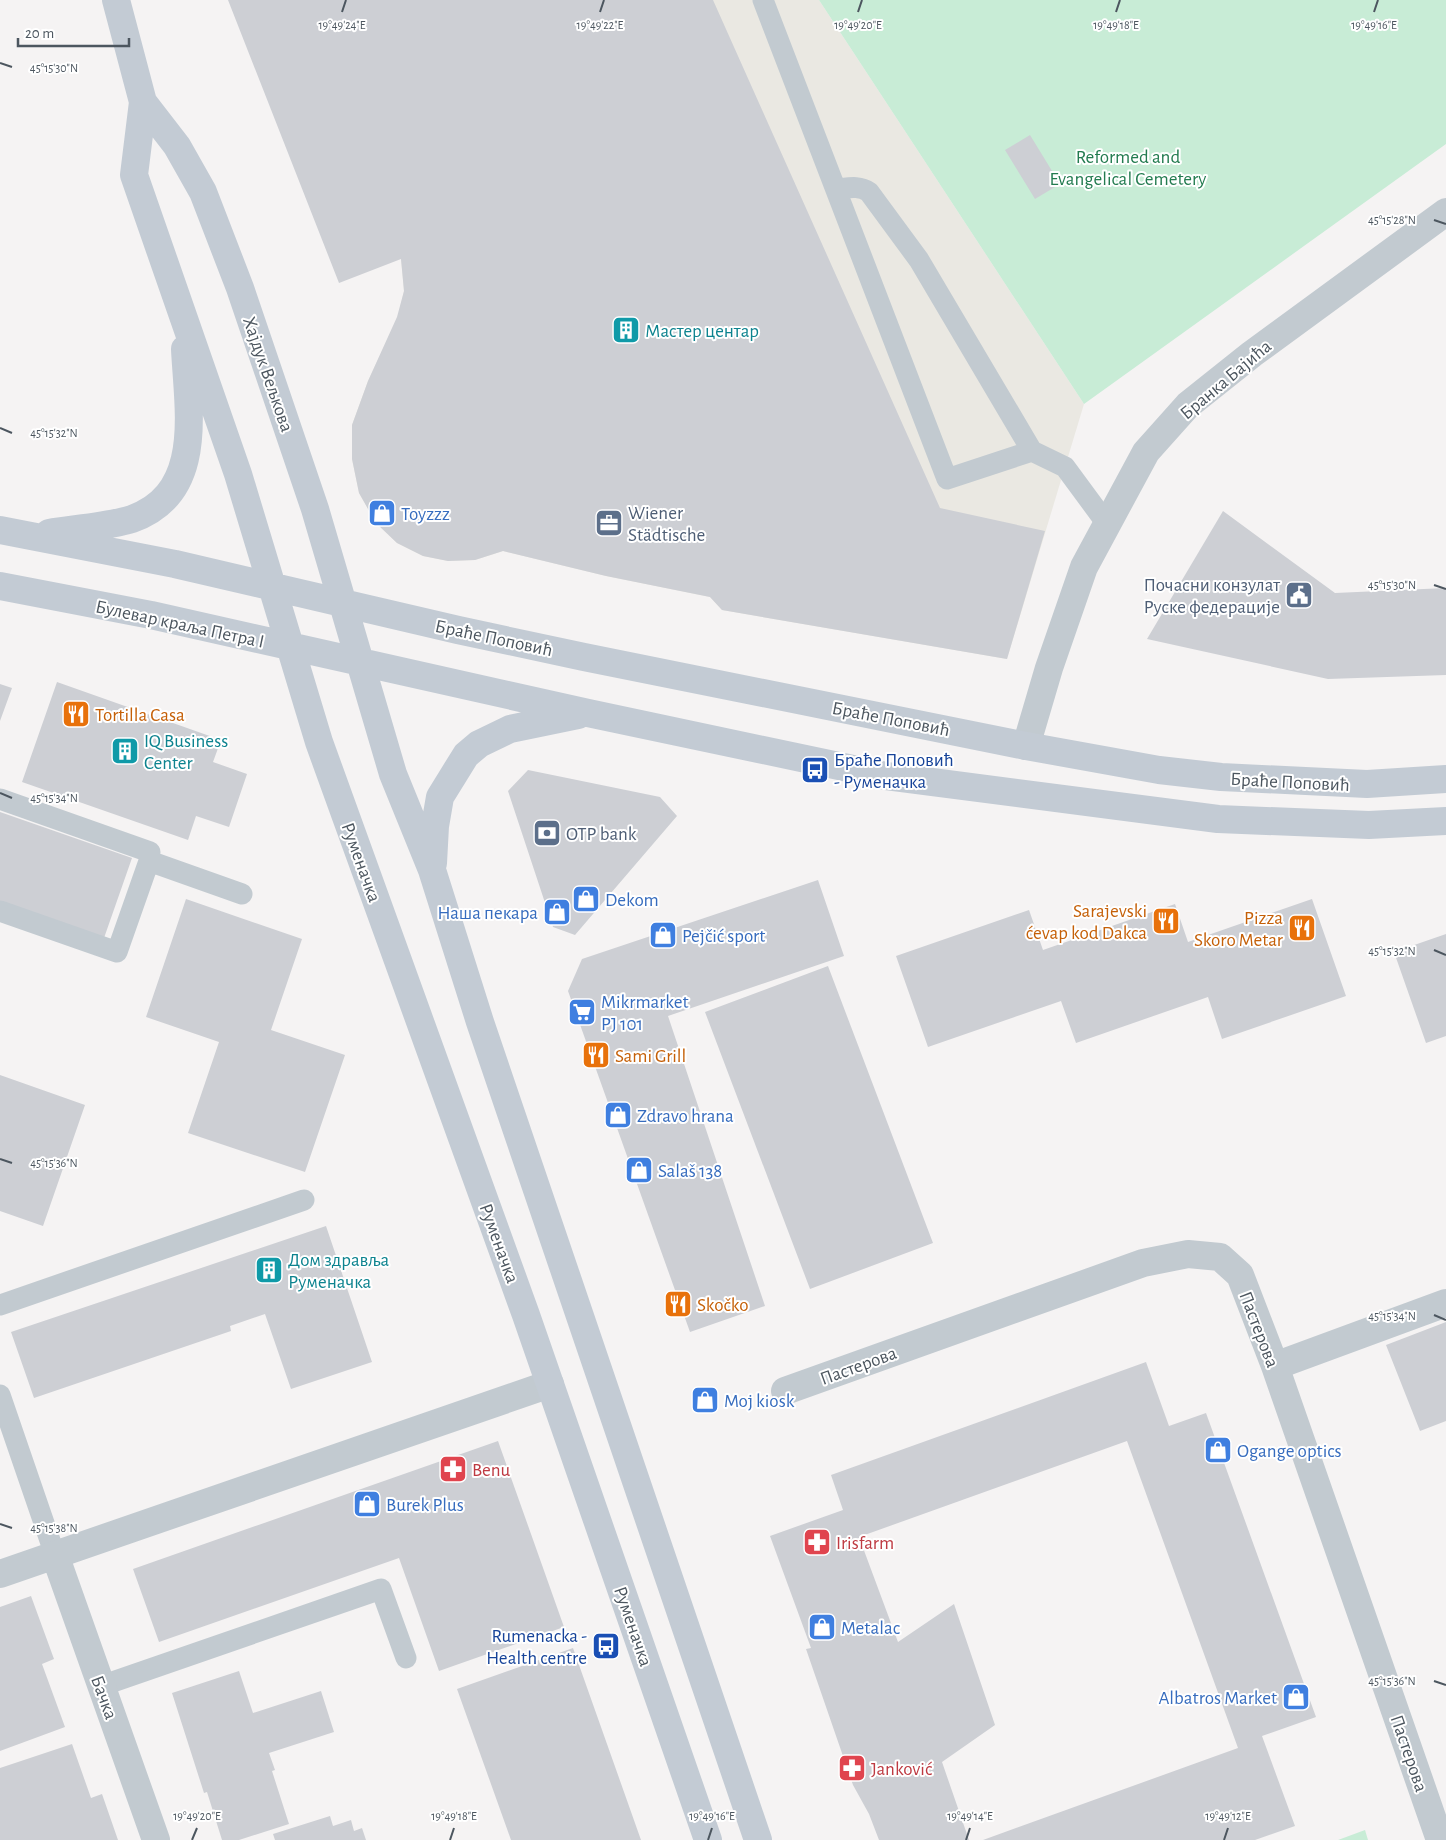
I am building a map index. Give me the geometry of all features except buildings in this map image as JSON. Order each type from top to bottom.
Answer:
[{"type":"street","name":"Хајдук Вељкова","points":[[116,0],[144,102],[177,146],[203,192],[240,288],[306,482],[360,662]]},
{"type":"street","name":"Хајдук Вељкова","points":[[144,102],[134,175],[238,474],[290,647]]},
{"type":"street","name":"Бранка Бајића","points":[[1026,746],[1084,567],[1146,452],[1188,405],[1252,354],[1446,212]]},
{"type":"street","points":[[30,536],[131,519],[152,509],[169,496],[180,478],[186,457],[188,416],[183,318]]},
{"type":"street","points":[[0,530],[175,564],[342,603]]},
{"type":"street","name":"Булевар краља Петра I","points":[[0,586],[151,616],[360,662]]},
{"type":"street","name":"Браће Поповић","points":[[342,603],[564,652],[1026,746],[1159,770],[1221,777],[1367,784],[1446,779]]},
{"type":"street","name":"Руменачка","points":[[290,647],[319,742],[550,1384],[708,1840]]},
{"type":"street","points":[[758,1840],[483,1031],[432,870],[393,774],[360,662],[588,713],[886,776],[1063,800],[1218,818],[1369,825],[1446,821]]},
{"type":"street","points":[[432,870],[435,826],[440,797],[466,755],[479,744],[510,729],[588,713]]},
{"type":"street","name":"Пастерова","points":[[785,1391],[1144,1263],[1188,1254],[1220,1258],[1240,1275],[1275,1366],[1440,1840]]},
{"type":"street","points":[[1275,1366],[1446,1302]]},
{"type":"street","points":[[0,1574],[550,1384]]},
{"type":"street","name":"Бачка","points":[[55,1555],[156,1840]]},
{"type":"lane","points":[[764,0],[947,479],[1032,451]]},
{"type":"lane","points":[[836,189],[855,187],[863,188],[869,192],[919,260],[1032,451],[1065,468],[1107,524]]},
{"type":"lane","points":[[0,799],[150,852],[149,861],[117,952],[0,911]]},
{"type":"lane","points":[[149,861],[242,894]]},
{"type":"lane","points":[[0,1305],[304,1200]]},
{"type":"lane","points":[[0,1395],[55,1555]]},
{"type":"lane","points":[[101,1686],[381,1588],[406,1658]]},
{"type":"shaded area","name":"Мастер центар","points":[[299,0],[819,0],[1084,404],[1007,659],[722,610],[710,597],[606,576],[503,551],[475,560],[448,561],[423,556],[397,543],[376,523],[359,493],[352,459],[352,425],[368,381],[398,317],[404,291],[401,259]]},
{"type":"green space","name":"Reformed and Evangelical Cemetery","points":[[819,0],[1446,0],[1446,144],[1084,404]]},
{"type":"green space","points":[[1365,1830],[1368,1840],[1338,1840]]},
{"type":"place","name":"Мастер центар","points":[[626,330]]},
{"type":"place","name":"Toyzzz","points":[[382,513]]},
{"type":"place","name":"Wiener Städtische","points":[[609,523]]},
{"type":"place","name":"Почасни конзулат Руске федерације","points":[[1299,595]]},
{"type":"place","name":"Tortilla Casa","points":[[76,714]]},
{"type":"place","name":"IQ Business Center","points":[[125,751]]},
{"type":"place","name":"Браће Поповић - Руменачка","points":[[815,770]]},
{"type":"place","name":"OTP bank","points":[[547,833]]},
{"type":"place","name":"Dekom","points":[[586,899]]},
{"type":"place","name":"Наша пекара","points":[[557,912]]},
{"type":"place","name":"Sarajevski ćevap kod Dakca","points":[[1166,921]]},
{"type":"place","name":"Pizza Skoro Metar","points":[[1302,928]]},
{"type":"place","name":"Pejčić sport","points":[[663,935]]},
{"type":"place","name":"Mikrmarket PJ 101","points":[[582,1012]]},
{"type":"place","name":"Sami Grill","points":[[596,1055]]},
{"type":"place","name":"Zdravo hrana","points":[[618,1115]]},
{"type":"place","name":"Salaš 138","points":[[639,1170]]},
{"type":"place","name":"Дом здравља Руменачка","points":[[269,1270]]},
{"type":"place","name":"Skočko","points":[[678,1304]]},
{"type":"place","name":"Moj kiosk","points":[[705,1400]]},
{"type":"place","name":"Ogange optics","points":[[1218,1450]]},
{"type":"place","name":"Benu","points":[[453,1469]]},
{"type":"place","name":"Burek Plus","points":[[367,1504]]},
{"type":"place","name":"Irisfarm","points":[[817,1542]]},
{"type":"place","name":"Metalac","points":[[822,1627]]},
{"type":"place","name":"Rumenacka - Health centre","points":[[606,1646]]},
{"type":"place","name":"Albatros Market","points":[[1296,1697]]},
{"type":"place","name":"Janković","points":[[852,1768]]}]
